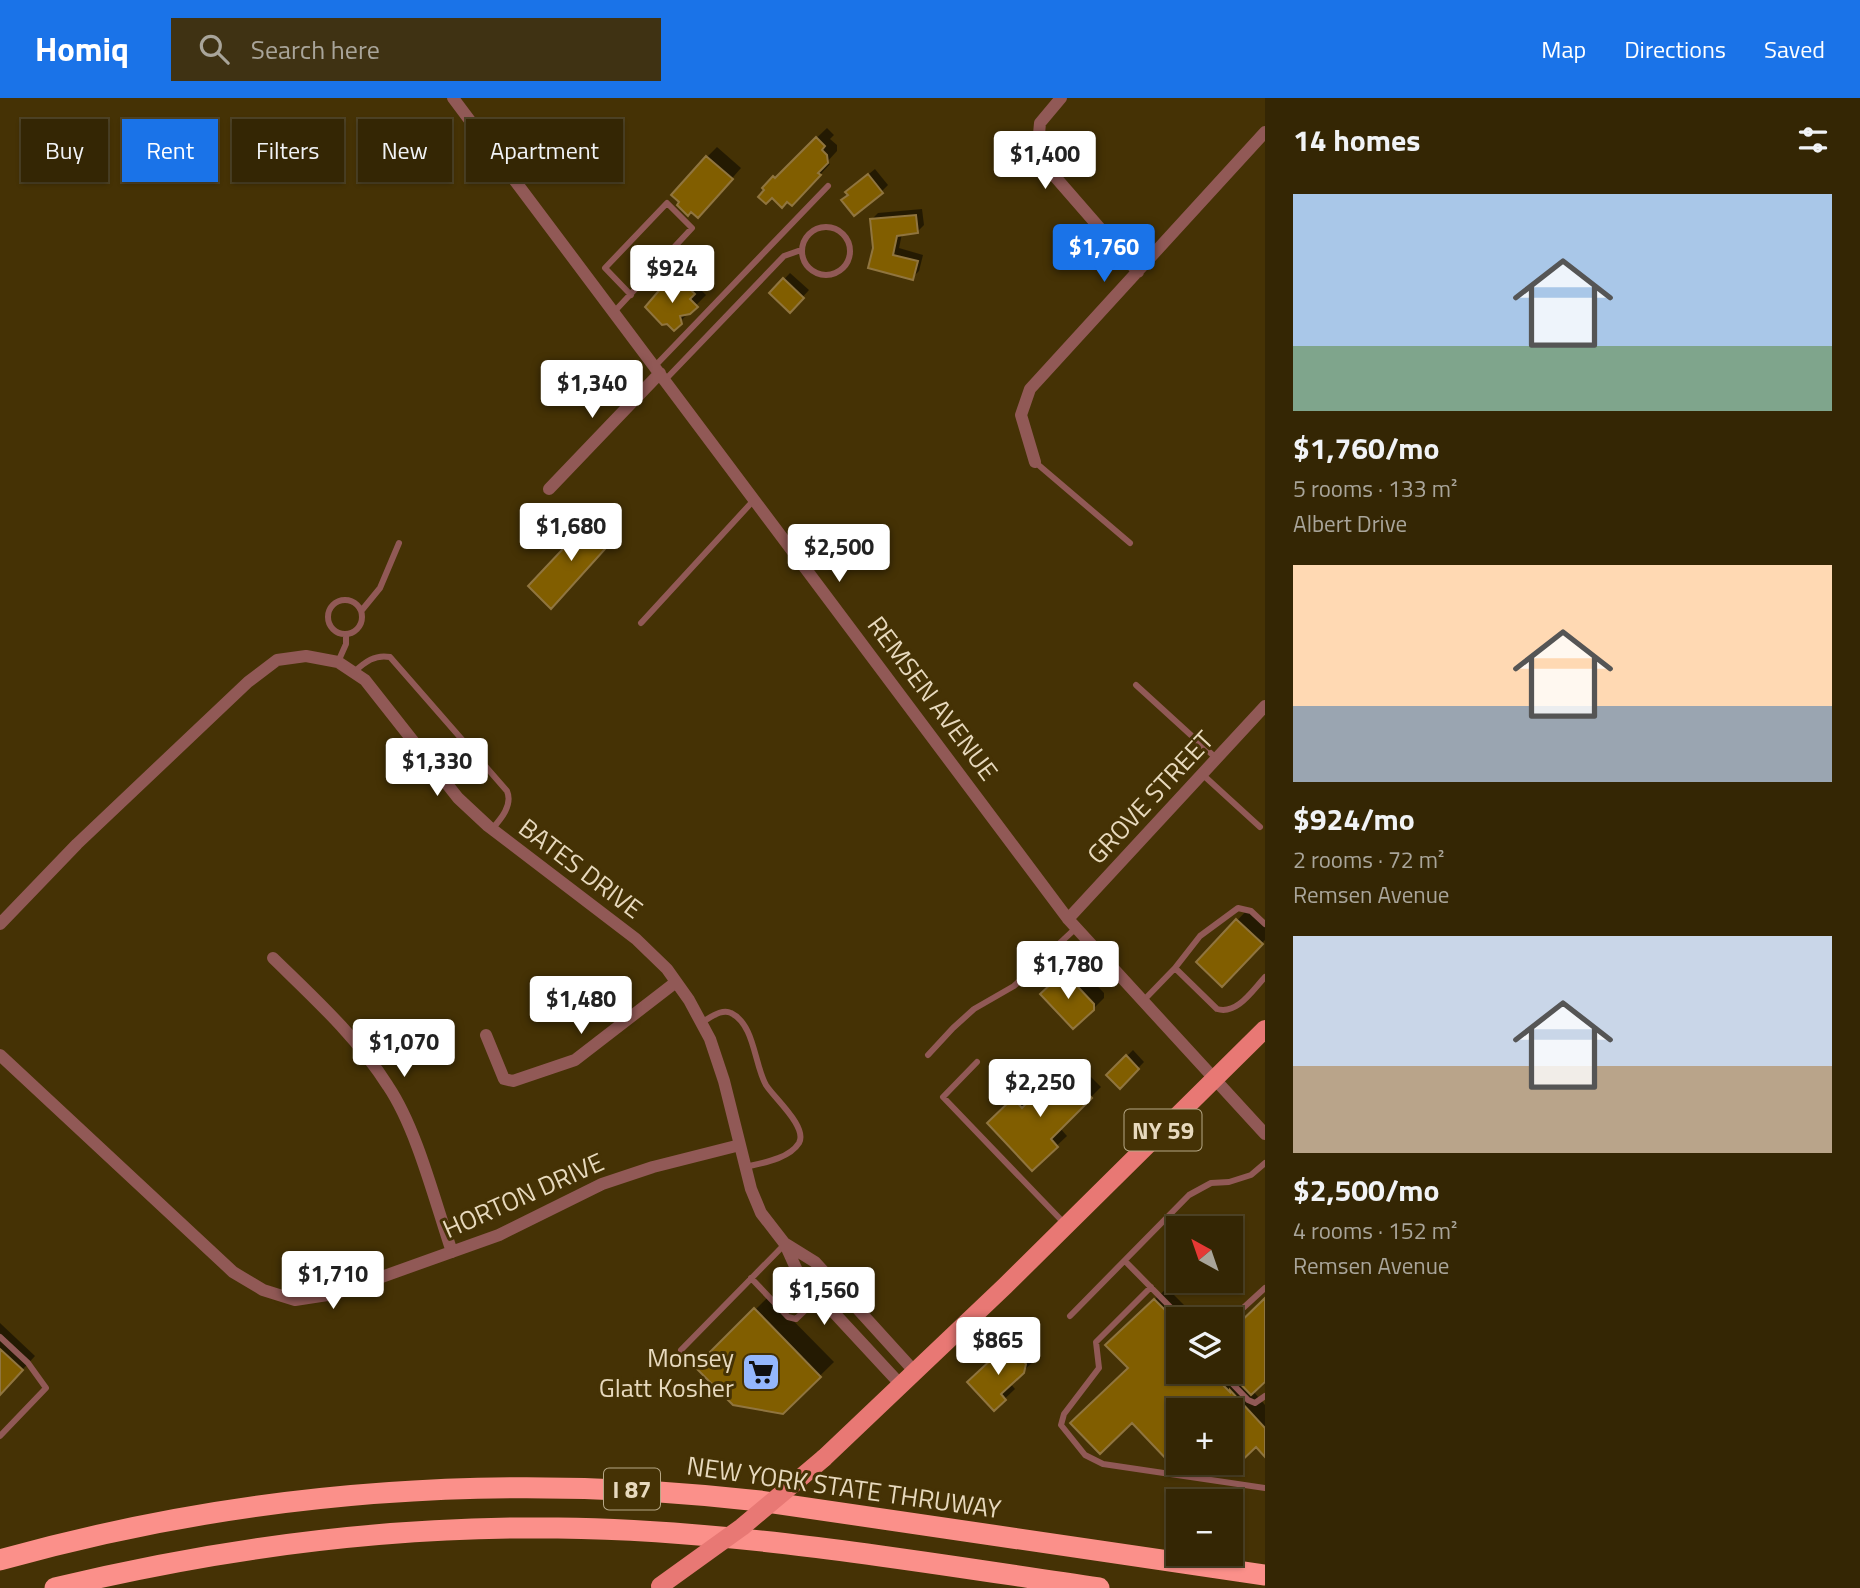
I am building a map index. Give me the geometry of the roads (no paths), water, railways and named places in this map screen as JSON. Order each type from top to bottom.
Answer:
[{"type":"highway","name":"NEW YORK STATE THRUWAY","points":[[0,1560],[151,1524],[294,1501],[429,1489],[561,1487],[694,1493],[760,1501],[1265,1575]]},
{"type":"highway","name":"I 87","points":[[54,1588],[234,1551],[365,1535],[494,1528],[626,1530],[755,1541],[890,1557],[1099,1588]]},
{"type":"main road","name":"NY 59","points":[[658,1587],[742,1527],[824,1458],[1265,1029]]},
{"type":"street","name":"REMSEN AVENUE","points":[[453,98],[1072,923],[1265,1133]]},
{"type":"street","points":[[1061,98],[1040,123],[1037,156],[1138,272]]},
{"type":"street","points":[[1035,462],[1021,415],[1030,389],[1265,132]]},
{"type":"street","points":[[549,489],[660,373]]},
{"type":"street","name":"BATES DRIVE","points":[[0,924],[77,844],[248,682],[277,660],[306,656],[338,662],[365,680],[458,798],[492,829],[636,939],[667,969],[710,1040],[761,1213],[785,1244],[799,1275],[901,1385]]},
{"type":"street","name":"GROVE STREET","points":[[1072,923],[1265,706]]},
{"type":"street","points":[[273,958],[327,1010],[363,1051],[390,1088],[411,1133],[452,1252]]},
{"type":"street","points":[[486,1035],[504,1079],[513,1081],[575,1060],[676,982]]},
{"type":"street","name":"HORTON DRIVE","points":[[0,1055],[233,1272],[263,1290],[295,1300],[334,1294],[499,1235],[601,1184],[653,1167],[740,1145]]},
{"type":"street","name":"BATES DRIVE","points":[[785,1244],[815,1262],[915,1372]]},
{"type":"lane","points":[[660,373],[828,186]]},
{"type":"lane","points":[[614,312],[631,295],[692,228],[667,204],[605,268],[631,295]]},
{"type":"lane","points":[[660,373],[784,256],[801,250],[807,235],[814,230],[829,227],[844,234],[850,257],[841,271],[826,276],[811,271],[802,258],[801,250]]},
{"type":"lane","points":[[1035,462],[1130,543]]},
{"type":"lane","points":[[641,623],[755,499]]},
{"type":"lane","points":[[362,610],[380,588],[399,543]]},
{"type":"lane","points":[[348,599],[359,605],[363,616],[360,626],[346,635],[331,627],[328,615],[337,601],[348,599]]},
{"type":"lane","points":[[338,662],[346,644],[346,635]]},
{"type":"lane","points":[[354,672],[366,661],[378,656],[390,657],[507,791],[510,797],[507,806],[492,829]]},
{"type":"lane","points":[[1136,685],[1216,758]]},
{"type":"lane","points":[[1202,774],[1260,827]]},
{"type":"lane","points":[[1144,1000],[1175,968],[1191,945],[1238,908],[1251,911],[1265,924]]},
{"type":"lane","points":[[928,1055],[974,1009],[1014,986],[1072,923]]},
{"type":"lane","points":[[1175,968],[1217,1009],[1225,1012],[1235,1008],[1265,978]]},
{"type":"lane","points":[[701,1023],[721,1012],[730,1012],[738,1018],[747,1031],[765,1084],[798,1125],[801,1134],[799,1143],[774,1160],[746,1167]]},
{"type":"lane","points":[[977,1062],[943,1097],[1066,1225]]},
{"type":"lane","points":[[1070,1316],[1189,1195],[1210,1183],[1229,1182],[1251,1175],[1265,1163]]},
{"type":"lane","points":[[681,1350],[785,1244]]},
{"type":"lane","points":[[1125,1261],[1171,1307]]},
{"type":"lane","points":[[751,1278],[788,1317],[796,1319],[819,1297]]},
{"type":"lane","points":[[1151,1287],[1096,1342],[1099,1368],[1064,1414],[1061,1426],[1085,1455],[1103,1464],[1265,1488]]},
{"type":"lane","points":[[1243,1308],[1265,1288]]},
{"type":"lane","points":[[0,1337],[28,1363],[47,1388],[0,1436]]},
{"type":"lane","points":[[1233,1384],[1248,1400],[1255,1402],[1265,1396]]},
{"type":"place","name":"Monsey Glatt Kosher","points":[[761,1372]]}]
